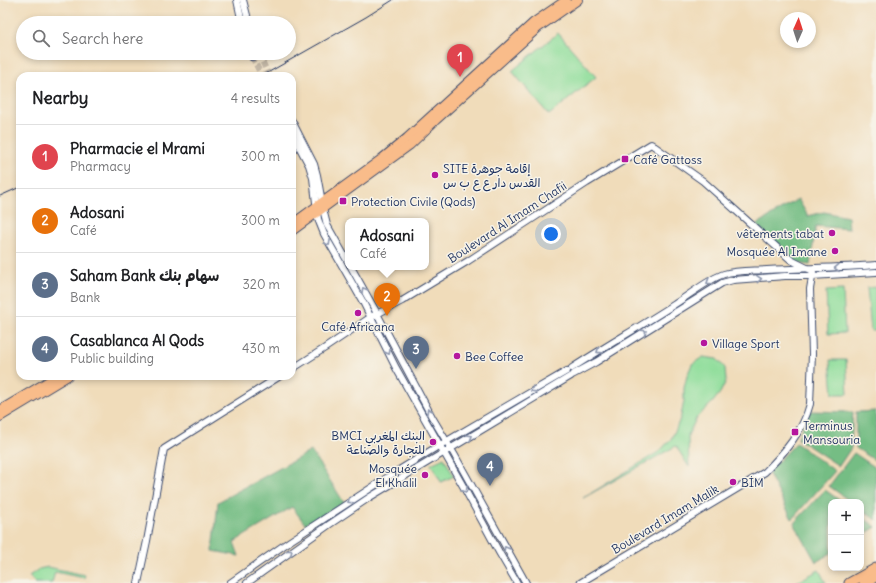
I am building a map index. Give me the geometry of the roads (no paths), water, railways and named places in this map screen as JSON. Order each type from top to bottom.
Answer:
[{"type":"highway","points":[[849,583],[876,568]]},
{"type":"highway","points":[[864,583],[876,576]]},
{"type":"main road","points":[[296,227],[319,207],[407,138],[534,22],[566,0]]},
{"type":"main road","points":[[296,221],[410,144],[538,28],[578,0]]},
{"type":"main road","points":[[0,410],[50,380]]},
{"type":"main road","points":[[0,417],[61,380]]},
{"type":"street","points":[[237,0],[240,16]]},
{"type":"street","points":[[243,0],[247,16]]},
{"type":"street","points":[[296,129],[314,164],[317,175],[319,207],[318,219],[324,234],[371,317],[396,368],[517,583]]},
{"type":"street","points":[[296,141],[309,165],[319,207],[330,231],[345,257]]},
{"type":"street","name":"Boulevard Al Imam Chafii","points":[[296,366],[371,317],[402,301],[457,268],[587,183],[651,144],[703,181],[791,260]]},
{"type":"street","points":[[791,260],[812,271],[812,276]]},
{"type":"street","points":[[791,260],[794,269],[810,289]]},
{"type":"street","points":[[246,583],[346,513],[451,449],[571,372],[615,341],[723,274],[732,272],[808,268],[876,266]]},
{"type":"street","points":[[353,270],[432,417],[447,441],[526,583]]},
{"type":"street","points":[[230,583],[331,514],[440,445],[571,372],[603,358],[722,283],[733,280],[876,272]]},
{"type":"street","name":"Boulevard Imam Malik","points":[[580,583],[765,472],[782,455],[794,439],[806,418],[810,404],[812,354],[810,289],[812,276]]},
{"type":"street","points":[[138,583],[164,449],[274,380]]},
{"type":"street","points":[[266,558],[271,566]]},
{"type":"tunnel","points":[[254,60],[260,72]]},
{"type":"tunnel","points":[[262,60],[267,72]]},
{"type":"railway","points":[[296,57],[393,0]]},
{"type":"railway","points":[[269,72],[290,60]]},
{"type":"railway","points":[[0,196],[16,189]]},
{"type":"place","name":"Pharmacie el Mrami","points":[[460,77]]},
{"type":"place","name":"Café Gattoss","points":[[625,159]]},
{"type":"place","name":"SITE إقامة جوهرة القدس دار ع ع ب س","points":[[435,175]]},
{"type":"place","name":"Protection Civile (Qods)","points":[[343,201]]},
{"type":"place","name":"vêtements tabat","points":[[832,233]]},
{"type":"place","name":"Mosquée Al Imane","points":[[835,251]]},
{"type":"place","name":"Café Africana","points":[[358,313]]},
{"type":"place","name":"Adosani","points":[[387,316]]},
{"type":"place","name":"Village Sport","points":[[704,343]]},
{"type":"place","name":"Bee Coffee","points":[[457,356]]},
{"type":"place","name":"Saham Bank سهام بنك","points":[[416,369]]},
{"type":"place","name":"Terminus Mansouria","points":[[795,432]]},
{"type":"place","name":"BMCI البنك المغربي للتجارة والصناعة","points":[[433,442]]},
{"type":"place","name":"Mosquée El Khalil","points":[[425,475]]},
{"type":"place","name":"BİM","points":[[733,482]]},
{"type":"place","name":"Casablanca Al Qods","points":[[490,486]]}]
